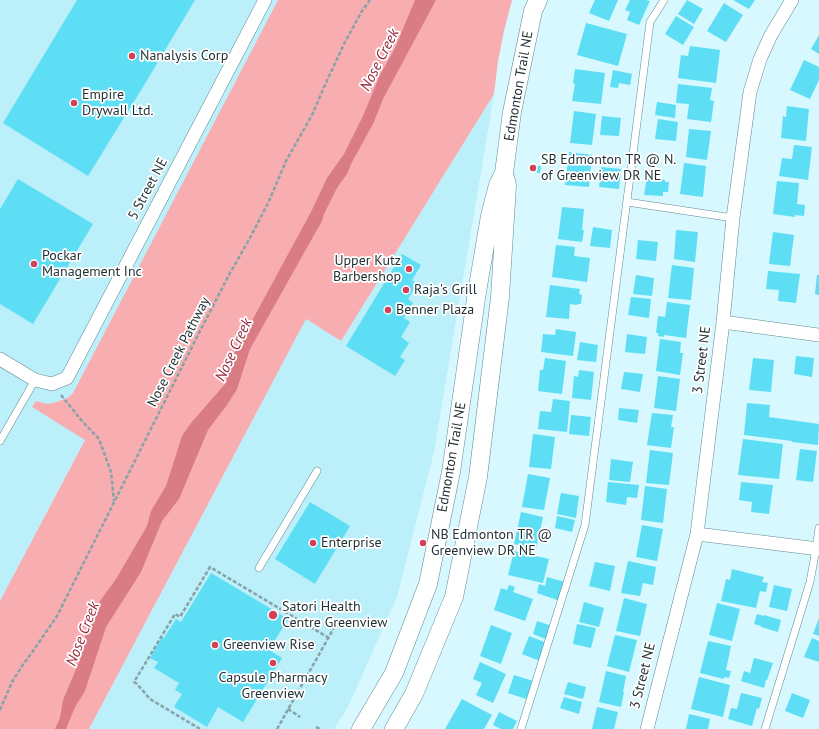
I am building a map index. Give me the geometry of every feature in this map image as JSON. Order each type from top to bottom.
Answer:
[{"type":"main road","name":"Edmonton Trail NE","points":[[361,729],[394,673],[428,584],[451,472],[490,216],[498,185],[504,173],[512,112],[533,11],[538,0]]},
{"type":"main road","name":"Edmonton Trail NE","points":[[394,729],[414,694],[454,597],[478,477],[500,297],[508,186],[504,173]]},
{"type":"street","name":"5 Street NE","points":[[52,384],[67,378],[264,0]]},
{"type":"street","name":"3 Street NE","points":[[646,729],[696,534],[723,322],[733,218],[750,92],[760,59],[771,36],[792,0]]},
{"type":"street","points":[[723,322],[819,335]]},
{"type":"street","points":[[0,359],[35,380],[52,384]]},
{"type":"street","points":[[696,534],[818,549]]},
{"type":"lane","points":[[521,729],[585,525],[650,22],[664,0]]},
{"type":"lane","points":[[627,202],[733,218]]},
{"type":"lane","points":[[0,442],[35,380]]},
{"type":"lane","points":[[259,568],[318,471]]},
{"type":"lane","points":[[765,729],[810,582],[818,549],[819,528]]},
{"type":"path","name":"Nose Creek Pathway","points":[[0,710],[12,682],[57,616],[230,273],[250,238],[286,161],[312,115],[345,42],[362,11],[370,0]]},
{"type":"path","points":[[52,384],[82,421],[99,439],[111,472],[114,502]]},
{"type":"path","points":[[200,729],[150,699],[134,682],[175,614],[180,617],[210,567],[329,638]]},
{"type":"path","points":[[276,729],[336,626]]},
{"type":"path","points":[[288,709],[300,717]]},
{"type":"path","points":[[316,726],[320,729]]},
{"type":"shaded area","points":[[0,0],[278,0],[73,393],[69,397],[57,402],[47,404],[36,401],[32,407],[85,439],[0,601]]},
{"type":"shaded area","points":[[278,0],[512,0],[498,61],[494,94],[341,341],[306,319],[89,729],[0,729],[0,601],[85,440],[32,407],[36,401],[47,404],[57,402],[69,397],[73,393]]},
{"type":"shaded area","points":[[415,0],[436,0],[383,99],[373,124],[347,174],[337,188],[322,221],[250,349],[237,389],[208,430],[179,499],[162,521],[141,572],[106,627],[85,691],[75,707],[66,729],[55,729],[60,718],[63,700],[80,660],[86,633],[95,619],[100,601],[116,579],[147,526],[151,511],[166,486],[182,436],[191,423],[226,383],[229,363],[311,212],[327,178],[344,154],[363,116],[380,75],[395,48]]},
{"type":"shaded area","points":[[494,94],[434,452],[397,597],[348,707],[334,729],[89,729],[306,319],[341,341]]},
{"type":"building","name":"Empire Drywall Ltd.","points":[[77,0],[195,0],[88,176],[3,123]]},
{"type":"building","points":[[595,0],[618,0],[609,21],[589,13]]},
{"type":"building","points":[[630,0],[650,1],[639,25],[627,20],[630,12],[625,10]]},
{"type":"building","points":[[687,0],[703,9],[694,24],[678,14]]},
{"type":"building","points":[[733,0],[755,0],[749,9]]},
{"type":"building","points":[[724,3],[743,15],[726,42],[707,31]]},
{"type":"building","points":[[676,16],[694,27],[683,45],[665,34]]},
{"type":"building","points":[[586,23],[627,34],[618,66],[577,55]]},
{"type":"building","points":[[819,35],[819,54],[811,49]]},
{"type":"building","points":[[690,46],[720,50],[716,83],[678,78],[681,55],[688,56]]},
{"type":"building","points":[[804,60],[819,67],[819,80],[810,99],[790,90]]},
{"type":"building","points":[[575,69],[605,73],[601,104],[572,101],[575,84],[573,83]]},
{"type":"building","points":[[613,70],[632,74],[630,85],[619,83],[618,88],[610,87]]},
{"type":"building","points":[[678,84],[712,88],[710,100],[714,101],[711,122],[687,119],[689,104],[676,103]]},
{"type":"building","points":[[657,102],[676,105],[675,118],[655,115]]},
{"type":"building","points":[[787,106],[809,109],[806,141],[781,138],[783,116],[786,117]]},
{"type":"building","points":[[574,111],[596,114],[592,145],[570,143]]},
{"type":"building","points":[[602,116],[621,118],[619,136],[600,135]]},
{"type":"building","points":[[658,119],[678,122],[676,141],[655,139]]},
{"type":"building","points":[[689,129],[711,131],[707,160],[686,157]]},
{"type":"building","points":[[794,145],[812,147],[808,180],[779,176],[782,158],[792,159]]},
{"type":"building","points":[[569,152],[592,155],[589,187],[565,185]]},
{"type":"building","points":[[684,163],[706,166],[703,197],[680,194]]},
{"type":"building","points":[[537,166],[541,166],[540,173],[537,173]]},
{"type":"building","points":[[601,167],[621,169],[619,189],[599,187]]},
{"type":"building","points":[[647,177],[669,182],[668,192],[663,192],[663,196],[644,195]]},
{"type":"building","name":"Pockar Management Inc","points":[[18,179],[93,224],[33,324],[0,304],[0,209]]},
{"type":"building","points":[[777,181],[799,183],[797,204],[805,205],[804,216],[795,215],[795,217],[773,214]]},
{"type":"building","points":[[562,207],[584,209],[582,230],[584,230],[582,242],[558,239]]},
{"type":"building","points":[[593,227],[612,230],[610,248],[590,246]]},
{"type":"building","points":[[676,230],[698,232],[695,262],[674,259]]},
{"type":"building","points":[[773,232],[794,235],[790,266],[769,264]]},
{"type":"building","points":[[638,240],[658,242],[656,261],[636,259]]},
{"type":"building","points":[[556,245],[575,247],[574,256],[590,258],[587,282],[552,277]]},
{"type":"building","name":"Benner Plaza","points":[[402,254],[421,265],[412,280],[417,284],[408,299],[413,303],[404,318],[410,322],[401,337],[409,343],[400,357],[405,360],[395,376],[346,346]]},
{"type":"building","points":[[672,265],[694,268],[691,300],[668,298]]},
{"type":"building","points":[[768,271],[800,274],[796,303],[778,301],[779,290],[766,289]]},
{"type":"building","points":[[636,275],[654,278],[652,296],[633,294]]},
{"type":"building","points":[[817,275],[819,275],[819,295],[815,294]]},
{"type":"building","points":[[550,285],[580,289],[579,294],[582,295],[581,304],[570,304],[569,319],[546,317]]},
{"type":"building","points":[[631,297],[651,299],[649,318],[628,315]]},
{"type":"building","points":[[667,302],[690,305],[686,338],[664,335],[664,337],[658,336],[658,333],[656,333],[658,316],[665,317]]},
{"type":"building","points":[[556,329],[576,332],[573,356],[541,352],[543,334],[555,335]]},
{"type":"building","points":[[627,334],[647,337],[645,354],[625,352]]},
{"type":"building","points":[[660,339],[681,342],[680,353],[683,353],[680,375],[656,371]]},
{"type":"building","points":[[580,342],[598,345],[596,362],[577,360]]},
{"type":"building","points":[[796,356],[814,358],[812,377],[794,374]]},
{"type":"building","points":[[545,358],[566,361],[562,394],[538,391],[540,370],[543,370]]},
{"type":"building","points":[[753,358],[774,360],[771,392],[749,390]]},
{"type":"building","points":[[579,370],[594,372],[591,400],[572,398],[574,376],[578,377]]},
{"type":"building","points":[[624,372],[643,374],[640,392],[621,389]]},
{"type":"building","points":[[658,376],[680,379],[676,411],[654,408]]},
{"type":"building","points":[[553,399],[570,401],[567,432],[538,429],[540,411],[551,412]]},
{"type":"building","points":[[747,403],[770,405],[769,417],[819,424],[818,445],[744,435]]},
{"type":"building","points":[[619,408],[639,410],[637,423],[618,420]]},
{"type":"building","points":[[652,413],[673,415],[671,427],[674,427],[671,448],[647,445]]},
{"type":"building","points":[[571,415],[591,417],[589,436],[569,434]]},
{"type":"building","points":[[533,434],[555,437],[551,469],[529,467]]},
{"type":"building","points":[[743,439],[783,444],[779,479],[738,475]]},
{"type":"building","points":[[800,449],[817,451],[813,482],[796,480]]},
{"type":"building","points":[[650,450],[673,453],[669,485],[646,483]]},
{"type":"building","points":[[611,459],[633,462],[630,482],[609,480]]},
{"type":"building","points":[[528,474],[550,478],[544,510],[522,507]]},
{"type":"building","points":[[608,482],[639,485],[637,498],[627,497],[626,505],[606,502]]},
{"type":"building","points":[[741,482],[773,485],[769,514],[751,512],[752,502],[739,500]]},
{"type":"building","points":[[645,486],[667,489],[663,523],[641,520]]},
{"type":"building","points":[[561,493],[579,496],[576,518],[557,514]]},
{"type":"building","name":"Enterprise","points":[[310,502],[350,526],[315,584],[275,559]]},
{"type":"building","points":[[521,512],[543,517],[536,549],[514,544]]},
{"type":"building","points":[[557,516],[575,520],[572,532],[555,528]]},
{"type":"building","points":[[642,525],[663,529],[657,561],[636,557]]},
{"type":"building","points":[[514,551],[549,559],[543,583],[508,575]]},
{"type":"building","points":[[628,561],[656,567],[653,585],[643,583],[640,596],[621,593]]},
{"type":"building","points":[[595,562],[615,566],[610,591],[589,586]]},
{"type":"building","points":[[732,569],[764,577],[762,582],[768,583],[766,592],[760,591],[756,608],[721,601],[726,579],[730,580]]},
{"type":"building","name":"Greenview Rise","points":[[211,573],[288,619],[269,650],[282,658],[243,722],[218,707],[207,727],[174,707],[182,694],[175,690],[179,683],[154,668],[158,662],[150,658],[162,637],[164,638],[176,619],[181,622]]},
{"type":"building","points":[[547,577],[565,582],[560,601],[537,593],[539,584],[545,586]]},
{"type":"building","points":[[509,585],[515,587],[513,592],[533,599],[525,621],[494,610],[501,588],[507,590]]},
{"type":"building","points":[[774,585],[792,589],[787,611],[769,607]]},
{"type":"building","points":[[624,598],[647,604],[640,636],[616,631]]},
{"type":"building","points":[[584,602],[604,608],[599,627],[579,622]]},
{"type":"building","points":[[717,603],[740,609],[732,641],[709,635]]},
{"type":"building","points":[[757,614],[781,620],[778,632],[754,624]]},
{"type":"building","points":[[819,618],[819,636],[813,634]]},
{"type":"building","points":[[537,621],[552,626],[548,640],[533,634]]},
{"type":"building","points":[[577,624],[596,628],[591,648],[573,644]]},
{"type":"building","points":[[491,625],[512,633],[501,664],[480,656]]},
{"type":"building","points":[[615,635],[637,640],[629,672],[607,666]]},
{"type":"building","points":[[529,636],[547,643],[540,661],[522,654]]},
{"type":"building","points":[[812,638],[819,641],[819,662],[804,657]]},
{"type":"building","points":[[708,641],[731,646],[726,670],[731,671],[729,678],[724,677],[724,679],[700,673]]},
{"type":"building","points":[[754,658],[773,663],[764,688],[741,681],[744,671],[750,673]]},
{"type":"building","points":[[480,662],[506,674],[493,703],[476,695],[482,683],[473,679]]},
{"type":"building","points":[[606,671],[626,676],[621,707],[599,702]]},
{"type":"building","points":[[514,675],[533,681],[526,699],[508,693]]},
{"type":"building","points":[[699,677],[730,685],[723,717],[691,709]]},
{"type":"building","points":[[568,682],[586,687],[583,699],[564,694]]},
{"type":"building","points":[[741,693],[762,698],[759,709],[757,708],[752,726],[728,719],[731,708],[737,709]]},
{"type":"building","points":[[792,693],[810,700],[803,718],[785,711]]},
{"type":"building","points":[[564,697],[582,702],[579,714],[560,708]]},
{"type":"building","points":[[462,699],[492,715],[484,729],[445,729]]},
{"type":"building","points":[[597,707],[618,712],[614,729],[592,729]]},
{"type":"building","points":[[499,712],[517,721],[513,729],[501,729],[493,725]]},
{"type":"building","points":[[689,714],[710,719],[708,729],[686,729]]},
{"type":"place","name":"Nanalysis Corp","points":[[132,56]]},
{"type":"place","name":"Empire Drywall Ltd.","points":[[74,103]]},
{"type":"place","name":"SB Edmonton TR @ N. of Greenview DR NE","points":[[533,168]]},
{"type":"place","name":"Pockar Management Inc","points":[[34,264]]},
{"type":"place","name":"Upper Kutz Barbershop","points":[[409,269]]},
{"type":"place","name":"Raja's Grill","points":[[406,290]]},
{"type":"place","name":"Benner Plaza","points":[[388,310]]},
{"type":"place","name":"Enterprise","points":[[313,543]]},
{"type":"place","name":"NB Edmonton TR @ Greenview DR NE","points":[[423,543]]},
{"type":"place","name":"Satori Health Centre Greenview","points":[[273,615]]},
{"type":"place","name":"Greenview Rise","points":[[215,645]]},
{"type":"place","name":"Capsule Pharmacy Greenview","points":[[273,663]]},
{"type":"water label","name":"Nose Creek","points":[[380,60]]},
{"type":"water label","name":"Nose Creek","points":[[234,350]]},
{"type":"water label","name":"Nose Creek","points":[[83,634]]}]
